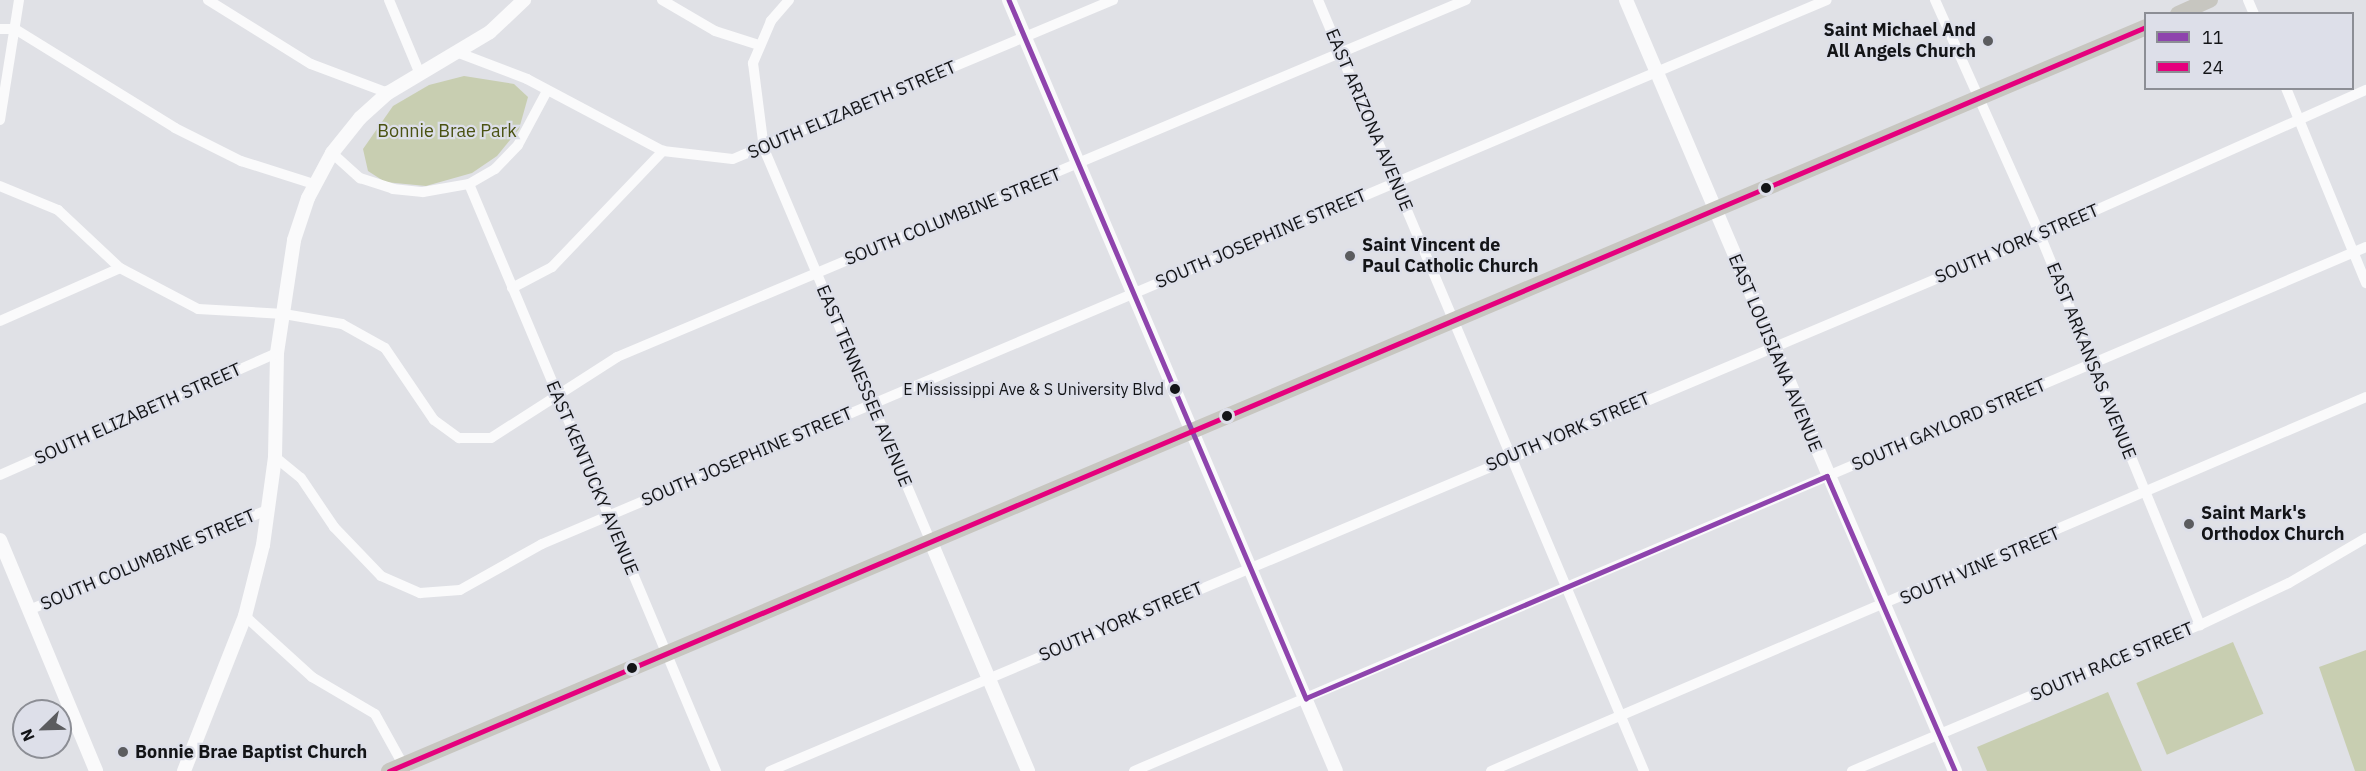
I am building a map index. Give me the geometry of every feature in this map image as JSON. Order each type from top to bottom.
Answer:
[{"type":"main road","points":[[2183,12],[2210,0]]},
{"type":"main road","points":[[400,769],[666,652],[2144,27]]},
{"type":"street","points":[[0,120],[19,0]]},
{"type":"street","points":[[208,0],[311,64],[388,93]]},
{"type":"street","points":[[389,0],[420,74]]},
{"type":"street","points":[[184,771],[246,616],[275,457],[277,353],[294,240],[314,184],[332,153],[388,93],[459,52],[524,0]]},
{"type":"street","points":[[662,0],[715,31],[759,45]]},
{"type":"street","name":"EAST TENNESSEE AVENUE","points":[[789,0],[759,45],[753,93],[764,149],[1029,771]]},
{"type":"street","points":[[1009,0],[1336,771]]},
{"type":"street","name":"SOUTH ELIZABETH STREET","points":[[459,52],[547,91],[663,151],[733,159],[764,149],[1113,0]]},
{"type":"street","name":"EAST ARIZONA AVENUE","points":[[1318,0],[1644,771]]},
{"type":"street","name":"SOUTH COLUMBINE STREET","points":[[0,186],[57,210],[120,268],[198,309],[284,314],[342,324],[385,348],[434,420],[459,438],[491,438],[617,357],[1079,165],[1467,0]]},
{"type":"street","name":"EAST LOUISIANA AVENUE","points":[[1626,0],[1882,608],[1955,771]]},
{"type":"street","name":"SOUTH JOSEPHINE STREET","points":[[275,457],[301,478],[334,527],[381,576],[420,593],[460,590],[526,552],[608,516],[1827,0]]},
{"type":"street","name":"EAST ARKANSAS AVENUE","points":[[1935,0],[2040,235],[2200,625]]},
{"type":"street","points":[[0,29],[15,29],[175,128],[246,163],[314,184]]},
{"type":"street","points":[[2287,90],[2366,283]]},
{"type":"street","name":"SOUTH YORK STREET","points":[[770,771],[1511,456],[2040,235],[2300,122],[2366,90]]},
{"type":"street","points":[[332,153],[360,177],[393,189],[436,191],[469,184],[495,169],[518,145],[547,91]]},
{"type":"street","points":[[512,288],[552,267],[663,151]]},
{"type":"street","name":"EAST KENTUCKY AVENUE","points":[[469,184],[716,771]]},
{"type":"street","name":"SOUTH GAYLORD STREET","points":[[1134,771],[1566,586],[2354,255],[2366,247]]},
{"type":"street","points":[[0,321],[120,268]]},
{"type":"street","name":"SOUTH ELIZABETH STREET","points":[[0,475],[277,353]]},
{"type":"street","name":"SOUTH VINE STREET","points":[[1491,771],[1882,608],[2366,397]]},
{"type":"street","name":"SOUTH COLUMBINE STREET","points":[[29,610],[267,510]]},
{"type":"street","name":"SOUTH RACE STREET","points":[[1851,771],[2200,625],[2289,583],[2366,538]]},
{"type":"street","points":[[0,540],[96,771]]},
{"type":"street","points":[[246,616],[312,677],[375,714],[400,769]]},
{"type":"green space","name":"Bonnie Brae Park","points":[[464,76],[514,84],[528,97],[519,129],[497,156],[472,173],[426,186],[385,182],[368,171],[363,149],[393,106],[429,85]]},
{"type":"green space","points":[[2233,642],[2263,714],[2167,755],[2136,683]]},
{"type":"green space","points":[[2366,650],[2366,771],[2355,771],[2319,667]]},
{"type":"green space","points":[[2108,692],[2142,771],[1987,771],[1977,747]]},
{"type":"transit line","name":"11","points":[[1009,0],[1306,698]]},
{"type":"transit line","name":"24","points":[[389,771],[2144,28]]},
{"type":"transit line","name":"11","points":[[1827,476],[1955,771]]},
{"type":"transit line","name":"11","points":[[1306,698],[1827,476]]},
{"type":"place","name":"Saint Michael And All Angels Church","points":[[1988,41]]},
{"type":"place","name":"Saint Vincent de Paul Catholic Church","points":[[1350,256]]},
{"type":"place","name":"E Mississippi Ave & S University Blvd","points":[[1175,389]]},
{"type":"place","name":"Saint Mark's Orthodox Church","points":[[2189,524]]},
{"type":"place","name":"Bonnie Brae Baptist Church","points":[[123,752]]}]
